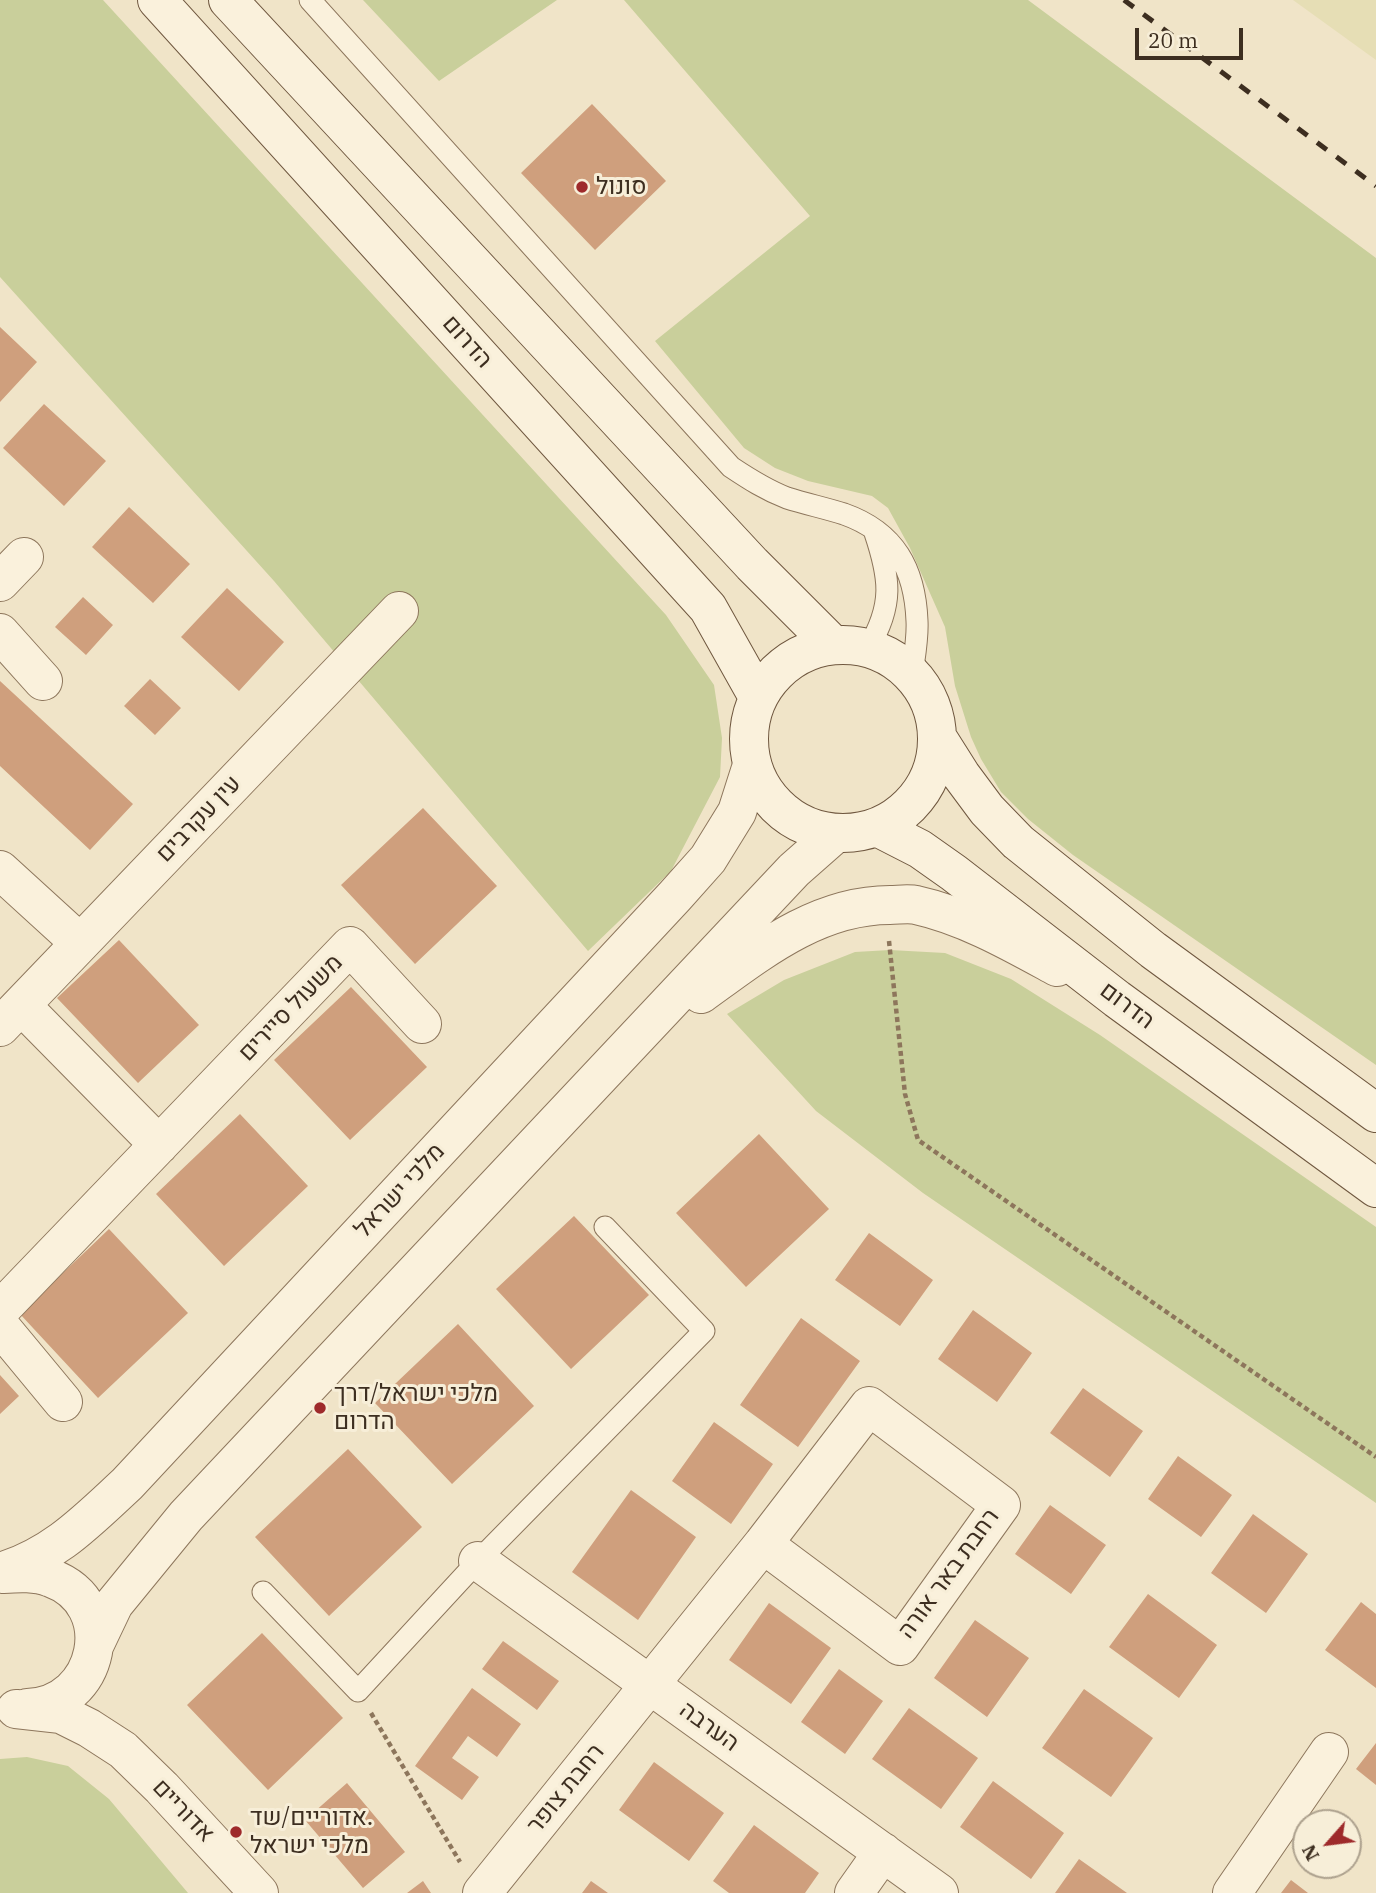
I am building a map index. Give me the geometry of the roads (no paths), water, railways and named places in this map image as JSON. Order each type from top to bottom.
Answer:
[{"type":"street","name":"הדרום","points":[[157,0],[708,608],[758,697]]},
{"type":"street","points":[[228,0],[752,565],[850,646]]},
{"type":"street","name":"עין עקרבים","points":[[10,1016],[398,611]]},
{"type":"street","points":[[0,633],[43,681]]},
{"type":"street","points":[[850,646],[884,654],[912,675],[925,694],[933,714],[937,737],[932,769],[925,785],[905,810],[877,827],[836,833],[814,829],[793,819],[775,804],[761,786],[752,765],[748,730],[758,697],[781,667],[814,648],[850,646]]},
{"type":"street","points":[[937,737],[987,810],[1018,842],[1153,950],[1376,1113]]},
{"type":"street","name":"מלכי ישראל","points":[[0,1573],[26,1564],[55,1547],[127,1484],[601,976],[708,859],[737,812],[752,765]]},
{"type":"street","name":"הדרום","points":[[877,827],[920,849],[1117,999],[1376,1188]]},
{"type":"street","points":[[8,1709],[33,1708],[73,1690],[114,1604],[186,1516],[794,870],[836,833]]},
{"type":"street","points":[[0,870],[80,943]]},
{"type":"street","points":[[622,1051],[769,944],[837,911],[888,905],[915,905],[1004,938],[1117,999]]},
{"type":"street","name":"משעול סיירים","points":[[0,1310],[350,946],[422,1024]]},
{"type":"street","points":[[10,1016],[159,1145]]},
{"type":"street","points":[[0,1326],[63,1402]]},
{"type":"street","name":"רחבת באר אורה","points":[[650,1685],[869,1406],[1000,1505],[900,1646],[763,1544]]},
{"type":"street","name":"הערבה","points":[[478,1561],[939,1893]]},
{"type":"street","name":"אדוריים","points":[[0,1573],[29,1573],[50,1577],[71,1588],[89,1611],[96,1631],[91,1657],[98,1712],[134,1761]]},
{"type":"street","name":"רחבת צופר","points":[[474,1881],[650,1685]]},
{"type":"street","name":"אדוריים","points":[[8,1709],[61,1714],[123,1750],[232,1861],[259,1893]]},
{"type":"street","points":[[1232,1893],[1329,1752]]},
{"type":"street","points":[[854,1893],[883,1852]]},
{"type":"lane","points":[[310,0],[731,467],[759,486],[787,498],[845,515],[874,527],[888,540],[902,559],[913,585],[917,623],[912,675]]},
{"type":"lane","points":[[850,646],[881,626],[888,594],[885,563],[874,527]]},
{"type":"lane","points":[[263,1592],[358,1691],[478,1561],[704,1331],[605,1227]]},
{"type":"railway","points":[[1124,0],[1376,186]]},
{"type":"place","name":"סונול","points":[[582,187]]},
{"type":"place","name":"מלכי ישראל/דרך הדרום","points":[[320,1408]]},
{"type":"place","name":"אדוריים/שד. מלכי ישראל","points":[[236,1832]]}]
